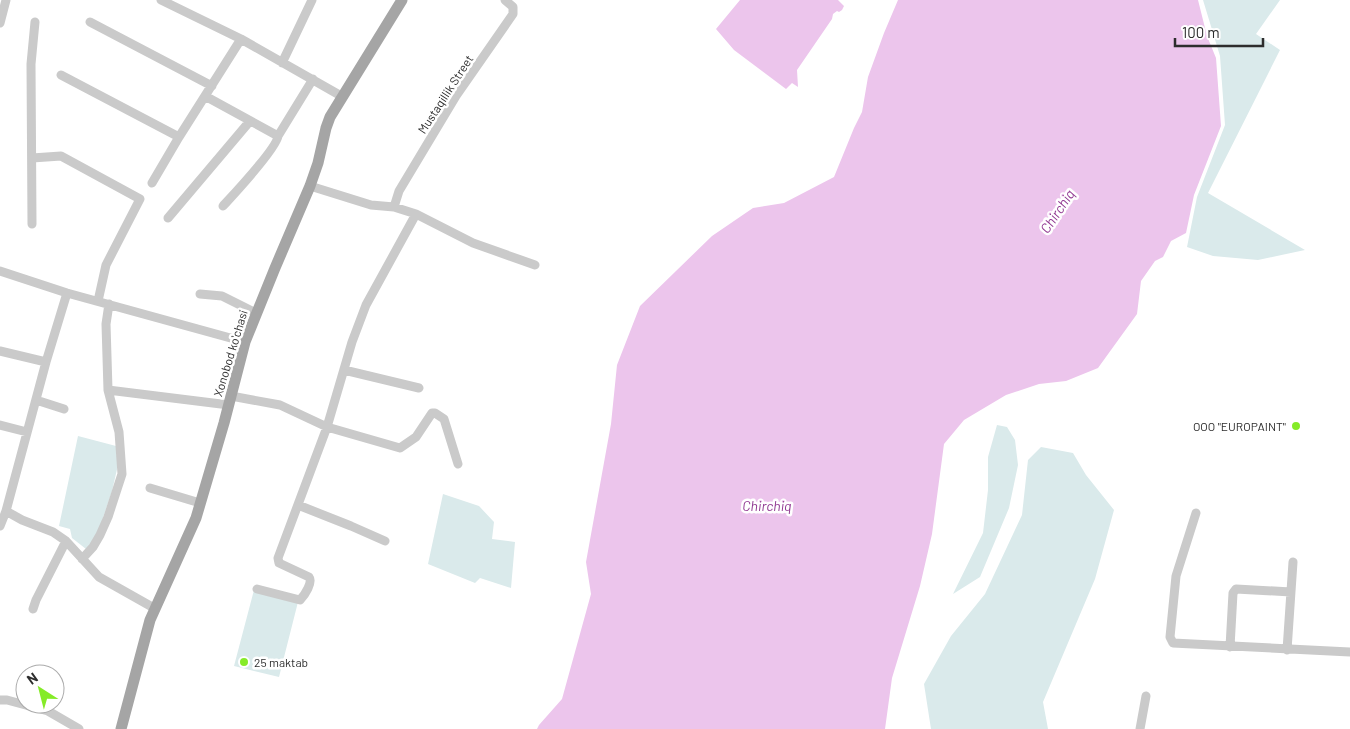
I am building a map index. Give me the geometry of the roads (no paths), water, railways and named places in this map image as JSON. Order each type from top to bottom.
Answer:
[{"type":"main road","name":"Xonobod koʻchasi","points":[[122,728],[154,608],[196,518],[246,342],[256,313],[310,186],[318,163],[326,128],[402,0]]},
{"type":"street","points":[[0,24],[6,0]]},
{"type":"street","points":[[161,0],[240,39],[343,97]]},
{"type":"street","points":[[282,63],[312,0]]},
{"type":"street","name":"Mustaqillik Street","points":[[394,207],[400,191],[456,96],[513,14],[513,7],[505,0]]},
{"type":"street","points":[[32,224],[31,64],[35,22]]},
{"type":"street","points":[[90,22],[212,86]]},
{"type":"street","points":[[152,183],[240,39]]},
{"type":"street","points":[[61,75],[179,137]]},
{"type":"street","points":[[223,206],[278,141],[278,136],[313,79]]},
{"type":"street","points":[[206,96],[278,136]]},
{"type":"street","points":[[168,218],[250,121]]},
{"type":"street","points":[[32,158],[61,156],[140,199],[106,265],[98,301]]},
{"type":"street","points":[[310,186],[371,205],[394,207],[416,214],[473,242],[535,265]]},
{"type":"street","points":[[258,589],[300,600],[304,596],[311,578],[282,566],[278,561],[327,427],[366,305],[416,214]]},
{"type":"street","points":[[0,271],[67,293],[246,342]]},
{"type":"street","points":[[0,526],[6,511],[46,362],[67,293]]},
{"type":"street","points":[[200,294],[222,296],[256,313]]},
{"type":"street","points":[[82,560],[100,535],[122,474],[119,432],[108,390],[106,324],[109,304]]},
{"type":"street","points":[[0,351],[46,362]]},
{"type":"street","points":[[344,370],[418,388]]},
{"type":"street","points":[[108,390],[280,405],[327,427],[400,448],[416,437],[432,413],[435,413],[444,419],[458,464]]},
{"type":"street","points":[[36,400],[64,409]]},
{"type":"street","points":[[0,425],[27,432]]},
{"type":"street","points":[[150,488],[200,503]]},
{"type":"street","points":[[298,505],[385,541]]},
{"type":"street","points":[[6,511],[22,520],[53,532],[66,541],[99,577],[154,608]]},
{"type":"street","points":[[1196,513],[1176,576],[1170,641],[1177,644],[1350,652]]},
{"type":"street","points":[[33,609],[39,592],[66,541]]},
{"type":"street","points":[[1287,650],[1293,562]]},
{"type":"street","points":[[1230,647],[1234,591],[1239,589],[1291,592]]},
{"type":"street","points":[[1140,729],[1146,696]]},
{"type":"street","points":[[0,700],[48,712],[79,729]]},
{"type":"water","points":[[740,0],[838,0],[844,6],[842,10],[833,14],[832,19],[797,70],[798,87],[792,83],[786,89],[734,50],[716,29]]},
{"type":"water","name":"Chirchiq","points":[[898,0],[1198,0],[1207,36],[1216,58],[1221,126],[1194,195],[1186,233],[1171,241],[1163,257],[1155,261],[1141,281],[1137,314],[1098,368],[1066,381],[1039,384],[1006,395],[964,420],[944,444],[932,534],[920,586],[892,678],[885,729],[537,729],[562,699],[591,594],[586,562],[611,424],[617,365],[640,306],[712,236],[753,208],[784,203],[834,177],[862,112],[868,77]]},
{"type":"place","name":"OOO \"EUROPAINT\"","points":[[1296,426]]},
{"type":"place","name":"25 maktab","points":[[244,662]]}]
